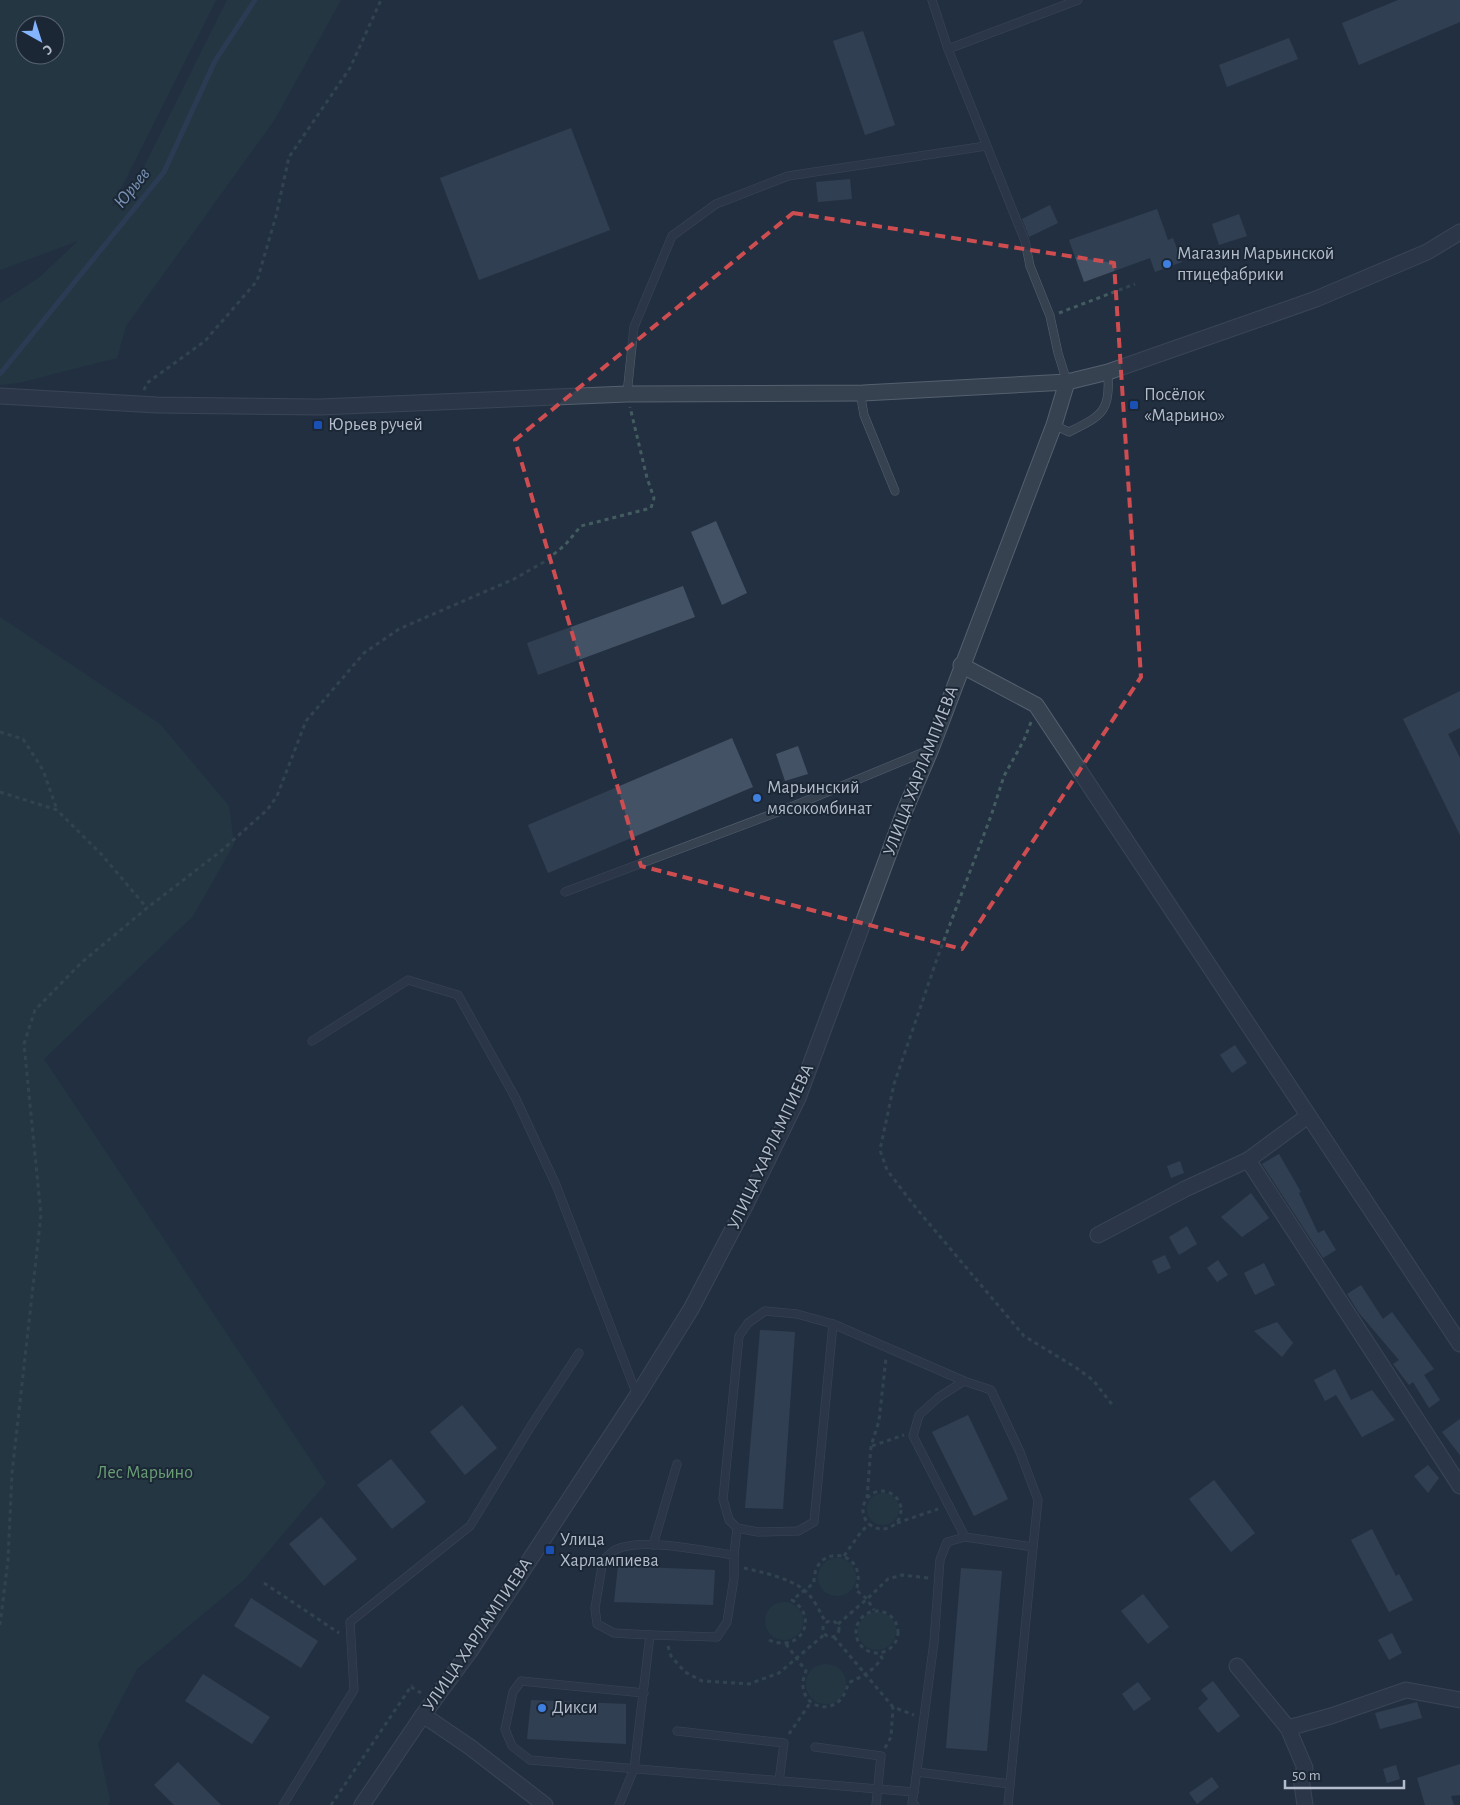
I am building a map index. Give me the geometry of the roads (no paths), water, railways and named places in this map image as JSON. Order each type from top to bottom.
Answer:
[{"type":"street","points":[[0,396],[139,404],[320,407],[627,394],[864,392],[1067,382],[1108,372],[1316,299],[1426,252],[1460,232]]},
{"type":"street","name":"УЛИЦА ХАРЛАМПИЕВА","points":[[362,1805],[422,1715],[470,1651],[637,1396],[691,1309],[746,1204],[798,1098],[905,810],[1054,425],[1067,382]]},
{"type":"street","points":[[961,665],[1036,705],[1460,1344]]},
{"type":"street","points":[[1098,1235],[1185,1189],[1248,1160],[1308,1116]]},
{"type":"street","points":[[1248,1160],[1460,1486]]},
{"type":"street","points":[[1238,1666],[1288,1728],[1305,1768],[1301,1778],[1305,1805]]},
{"type":"street","points":[[1288,1728],[1331,1716],[1406,1690],[1460,1700]]},
{"type":"street","points":[[422,1715],[470,1747],[545,1805]]},
{"type":"lane","points":[[932,0],[948,48],[1025,241],[1030,266],[1050,316],[1067,382]]},
{"type":"lane","points":[[948,48],[1078,0]]},
{"type":"lane","points":[[627,394],[634,327],[672,236],[716,204],[788,176],[986,146]]},
{"type":"lane","points":[[1054,425],[1069,432],[1090,422],[1104,411],[1109,392],[1108,372]]},
{"type":"lane","points":[[864,392],[862,398],[864,415],[895,491]]},
{"type":"lane","points":[[565,892],[791,806],[930,749]]},
{"type":"lane","points":[[312,1041],[408,980],[458,995],[515,1097],[556,1185],[637,1396]]},
{"type":"lane","points":[[833,1324],[814,1522],[798,1531],[758,1532],[737,1528],[729,1520],[723,1500],[739,1336],[748,1323],[765,1311],[797,1314],[833,1324],[991,1390],[1020,1452],[1038,1500],[1008,1805]]},
{"type":"lane","points":[[283,1805],[354,1690],[350,1622],[470,1526],[531,1426],[579,1353]]},
{"type":"lane","points":[[964,1380],[939,1397],[919,1415],[913,1436],[965,1537]]},
{"type":"lane","points":[[653,1545],[677,1464]]},
{"type":"lane","points":[[734,1555],[653,1545],[636,1545],[615,1550],[603,1560],[595,1608],[597,1624],[614,1632],[664,1636],[717,1637],[727,1622],[734,1578],[737,1528]]},
{"type":"lane","points":[[915,1805],[912,1803],[934,1642],[940,1560],[948,1542],[965,1537],[1033,1547]]},
{"type":"lane","points":[[619,1805],[634,1769],[650,1635]]},
{"type":"lane","points":[[644,1693],[520,1681],[513,1692],[505,1729],[512,1746],[530,1760],[914,1792]]},
{"type":"lane","points":[[676,1731],[784,1743],[779,1781]]},
{"type":"lane","points":[[815,1747],[880,1756],[876,1805]]},
{"type":"lane","points":[[917,1772],[1010,1784]]},
{"type":"waterway","name":"Юрьев","points":[[0,374],[164,172],[215,61],[255,0]]},
{"type":"place","name":"Магазин Марьинской птицефабрики","points":[[1167,264]]},
{"type":"place","name":"Посёлок «Марьино»","points":[[1134,405]]},
{"type":"place","name":"Юрьев ручей","points":[[318,425]]},
{"type":"place","name":"Марьинский мясокомбинат","points":[[757,798]]},
{"type":"place","name":"Улица Харлампиева","points":[[550,1550]]},
{"type":"place","name":"Дикси","points":[[542,1708]]},
{"type":"park label","name":"Лес Марьино","points":[[145,1473]]}]
